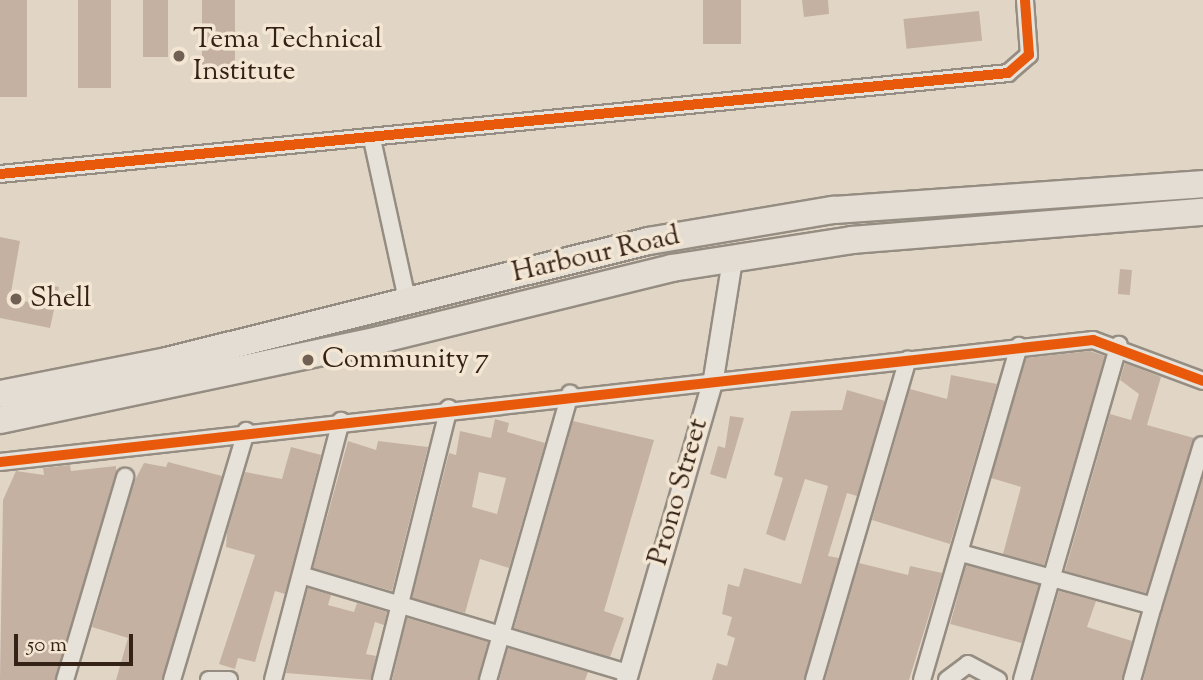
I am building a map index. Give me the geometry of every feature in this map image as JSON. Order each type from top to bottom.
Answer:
[{"type":"highway","name":"Harbour Road","points":[[0,394],[167,360],[649,241],[833,210],[1203,184]]},
{"type":"highway","name":"Harbour Road","points":[[0,420],[379,340],[672,268],[918,233],[1203,212]]},
{"type":"street","points":[[0,174],[372,139],[1008,73],[1029,55],[1025,0]]},
{"type":"street","points":[[372,139],[407,299]]},
{"type":"street","name":"Prono Street","points":[[626,676],[713,377],[732,260]]},
{"type":"street","points":[[0,460],[713,377],[1093,340],[1119,345],[1203,381]]},
{"type":"street","points":[[1022,680],[1119,345]]},
{"type":"street","points":[[922,680],[1020,346]]},
{"type":"street","points":[[814,680],[908,359]]},
{"type":"street","points":[[488,680],[570,394]]},
{"type":"street","points":[[381,680],[403,603],[449,408]]},
{"type":"street","points":[[274,680],[304,576],[341,421]]},
{"type":"street","points":[[172,680],[246,431]]},
{"type":"street","points":[[1132,680],[1202,445]]},
{"type":"street","points":[[65,680],[125,477]]},
{"type":"street","points":[[961,553],[1153,606]]},
{"type":"street","points":[[304,576],[403,603],[626,676]]},
{"type":"street","points":[[947,680],[968,664],[998,680]]},
{"type":"street","points":[[209,680],[229,680]]},
{"type":"building","points":[[0,0],[27,0],[27,97],[0,97]]},
{"type":"building","points":[[78,0],[111,0],[111,88],[78,88]]},
{"type":"building","points":[[143,0],[168,0],[168,57],[143,57]]},
{"type":"building","points":[[202,0],[235,0],[235,73],[202,73]]},
{"type":"building","points":[[703,0],[741,0],[741,44],[703,44]]},
{"type":"building","points":[[802,0],[828,0],[829,14],[804,17]]},
{"type":"building","points":[[979,11],[982,41],[907,49],[903,19]]},
{"type":"building","points":[[0,237],[20,241],[10,298],[33,303],[38,283],[59,287],[50,328],[0,318]]},
{"type":"building","points":[[1120,269],[1132,270],[1130,295],[1118,294]]},
{"type":"building","points":[[1090,351],[1105,356],[1044,565],[1003,554],[1021,487],[991,478],[1026,358]]},
{"type":"building","points":[[1125,363],[1161,377],[1147,425],[1194,438],[1146,593],[1065,571],[1110,414],[1131,420],[1139,394],[1120,380]]},
{"type":"building","points":[[951,375],[997,384],[950,544],[872,520],[910,389],[947,399]]},
{"type":"building","points":[[847,390],[885,401],[857,496],[847,493],[828,556],[839,558],[804,680],[712,680],[717,663],[727,666],[735,638],[727,635],[732,617],[722,614],[728,584],[739,587],[744,568],[801,584],[828,486],[805,479],[785,541],[766,534],[783,478],[774,475],[791,411],[842,410]]},
{"type":"building","points":[[730,416],[744,418],[726,479],[710,474],[718,446],[725,448]]},
{"type":"building","points":[[495,419],[509,423],[507,432],[545,443],[509,568],[480,559],[465,613],[412,598],[449,453],[456,455],[460,431],[491,438]],"holes":[[[479,472],[506,478],[497,514],[472,507]]]},
{"type":"building","points":[[573,421],[654,440],[604,611],[624,618],[610,657],[514,628]]},
{"type":"building","points":[[348,441],[376,450],[378,441],[428,447],[392,591],[313,568]]},
{"type":"building","points":[[291,447],[321,455],[285,594],[275,591],[255,662],[238,658],[235,669],[219,664],[255,555],[226,547],[227,532],[245,472],[282,479]]},
{"type":"building","points":[[168,462],[222,476],[162,680],[116,680],[128,638],[92,627],[135,480],[144,463],[166,467]]},
{"type":"building","points":[[70,465],[71,471],[116,466],[116,472],[55,680],[0,680],[3,500],[16,471],[44,475],[43,468]]},
{"type":"building","points":[[1203,478],[1203,680],[1143,680],[1163,609]]},
{"type":"building","points":[[859,563],[908,575],[910,566],[942,573],[909,680],[825,680]]},
{"type":"building","points":[[966,565],[1039,585],[1024,644],[950,624]]},
{"type":"building","points":[[308,588],[331,595],[328,605],[354,612],[357,603],[387,612],[384,625],[375,622],[366,654],[376,656],[371,680],[286,673]]},
{"type":"building","points":[[1059,591],[1096,601],[1087,627],[1132,641],[1122,680],[1033,680]]},
{"type":"building","points":[[407,618],[488,642],[478,680],[392,680]]},
{"type":"building","points":[[508,648],[588,672],[585,680],[499,680]]},
{"type":"cycle path","points":[[0,174],[1008,73],[1029,55],[1025,0]]},
{"type":"cycle path","points":[[0,462],[1093,340],[1203,381]]},
{"type":"place","name":"Tema Technical Institute","points":[[179,56]]},
{"type":"place","name":"Shell","points":[[16,299]]},
{"type":"place","name":"Community 7","points":[[308,360]]}]
